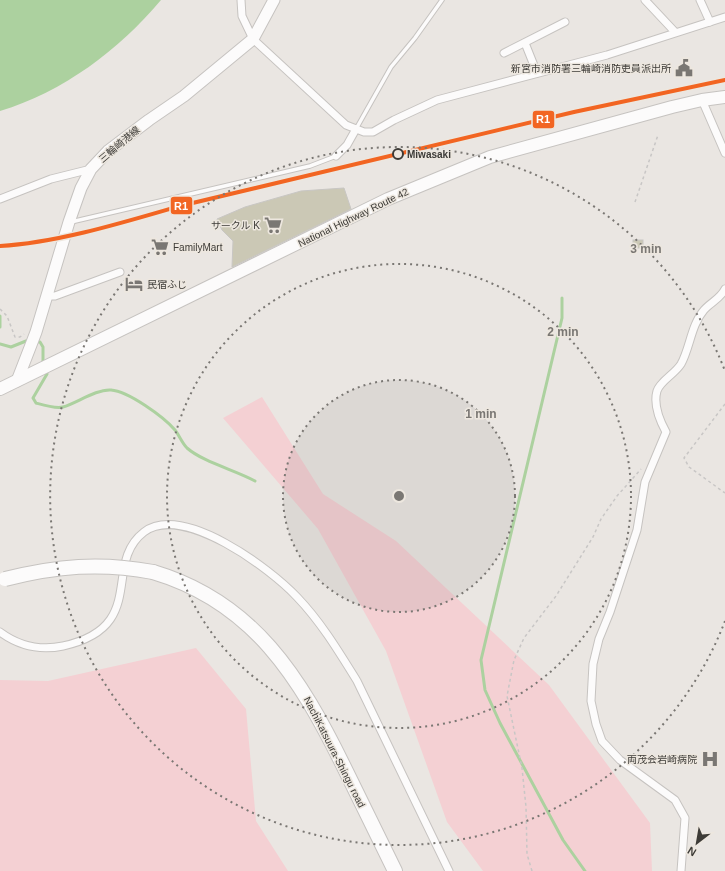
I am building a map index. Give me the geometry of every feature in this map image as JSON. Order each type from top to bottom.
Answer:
[{"type":"highway","name":"National Highway Route 42","points":[[0,389],[388,199],[430,181],[490,157],[702,100],[725,97]]},
{"type":"highway","name":"NachiKatsuura-Shingu road","points":[[3,580],[41,570],[78,566],[111,566],[153,572],[191,585],[228,607],[245,620],[277,654],[292,674],[323,726],[395,871]]},
{"type":"main road","name":"三輪崎港線","points":[[17,381],[40,320],[69,222],[81,188],[91,169],[108,151],[184,96],[253,39],[274,0]]},
{"type":"street","points":[[241,0],[242,16],[253,39],[346,125],[364,132],[373,132],[436,100],[607,55],[725,17]]},
{"type":"street","points":[[645,0],[675,32]]},
{"type":"street","points":[[700,0],[710,22]]},
{"type":"street","points":[[504,54],[565,22]]},
{"type":"street","points":[[525,43],[537,73]]},
{"type":"street","points":[[702,100],[725,153]]},
{"type":"street","points":[[336,156],[347,145],[356,129]]},
{"type":"street","points":[[0,199],[51,179],[91,169]]},
{"type":"street","points":[[47,296],[55,296],[120,272]]},
{"type":"street","points":[[681,871],[685,818],[675,800],[620,760],[602,741],[596,724],[591,701],[593,664],[599,639],[610,612],[637,530],[645,482],[666,432],[661,423],[656,406],[657,391],[660,385],[675,373],[682,362],[699,318],[704,310],[722,294],[725,289]]},
{"type":"street","points":[[0,632],[13,641],[28,647],[55,648],[81,641],[92,636],[102,628],[114,614],[120,601],[128,554],[137,539],[145,532],[163,525],[171,525],[190,528],[220,540],[240,551],[297,596],[339,651],[357,681],[449,871]]},
{"type":"lane","points":[[356,129],[391,67],[416,38],[442,0]]},
{"type":"lane","points":[[69,222],[310,166],[336,156]]},
{"type":"path","points":[[635,202],[658,135]]},
{"type":"path","points":[[0,309],[6,316],[15,337],[20,337],[40,320]]},
{"type":"path","points":[[725,404],[684,458],[688,467],[725,493]]},
{"type":"path","points":[[532,871],[527,854],[526,807],[522,768],[508,696],[514,660],[524,638],[556,596],[593,537],[601,519],[617,496],[644,466],[653,466]]},
{"type":"shaded area","points":[[0,0],[161,0],[127,36],[68,81],[46,93],[0,111]]},
{"type":"shaded area","points":[[262,397],[323,494],[396,541],[549,685],[650,823],[652,871],[483,871],[447,822],[386,651],[318,529],[223,418]]},
{"type":"shaded area","points":[[196,648],[246,709],[256,821],[288,871],[0,871],[0,680],[48,681]]},
{"type":"building","name":"サークル K","points":[[344,188],[351,209],[232,267],[233,241],[222,230],[217,219],[245,207],[301,191]]},
{"type":"building","points":[[633,240],[643,240],[643,248],[633,248]]},
{"type":"waterway","points":[[562,298],[562,318],[481,660],[485,690],[500,723],[563,840],[585,871]]},
{"type":"waterway","points":[[0,316],[0,327]]},
{"type":"waterway","points":[[0,344],[11,347],[26,341],[40,342],[43,347],[43,365]]},
{"type":"waterway","points":[[45,370],[47,374],[33,398],[36,403],[57,408],[105,390],[118,391],[136,400],[163,418],[175,430],[187,448],[194,453],[210,462],[255,481]]},
{"type":"transit line","name":"R1","points":[[0,246],[44,241],[91,231],[180,206],[574,112],[725,80]]},
{"type":"place","name":"新宮市消防署三輪崎消防吏員派出所","points":[[684,68]]},
{"type":"place","name":"Miwasaki","points":[[398,154]]},
{"type":"place","name":"サークル K","points":[[273,225]]},
{"type":"place","name":"FamilyMart","points":[[160,247]]},
{"type":"place","name":"民宿ふじ","points":[[134,284]]},
{"type":"place","name":"両茂会岩崎病院","points":[[710,759]]}]
